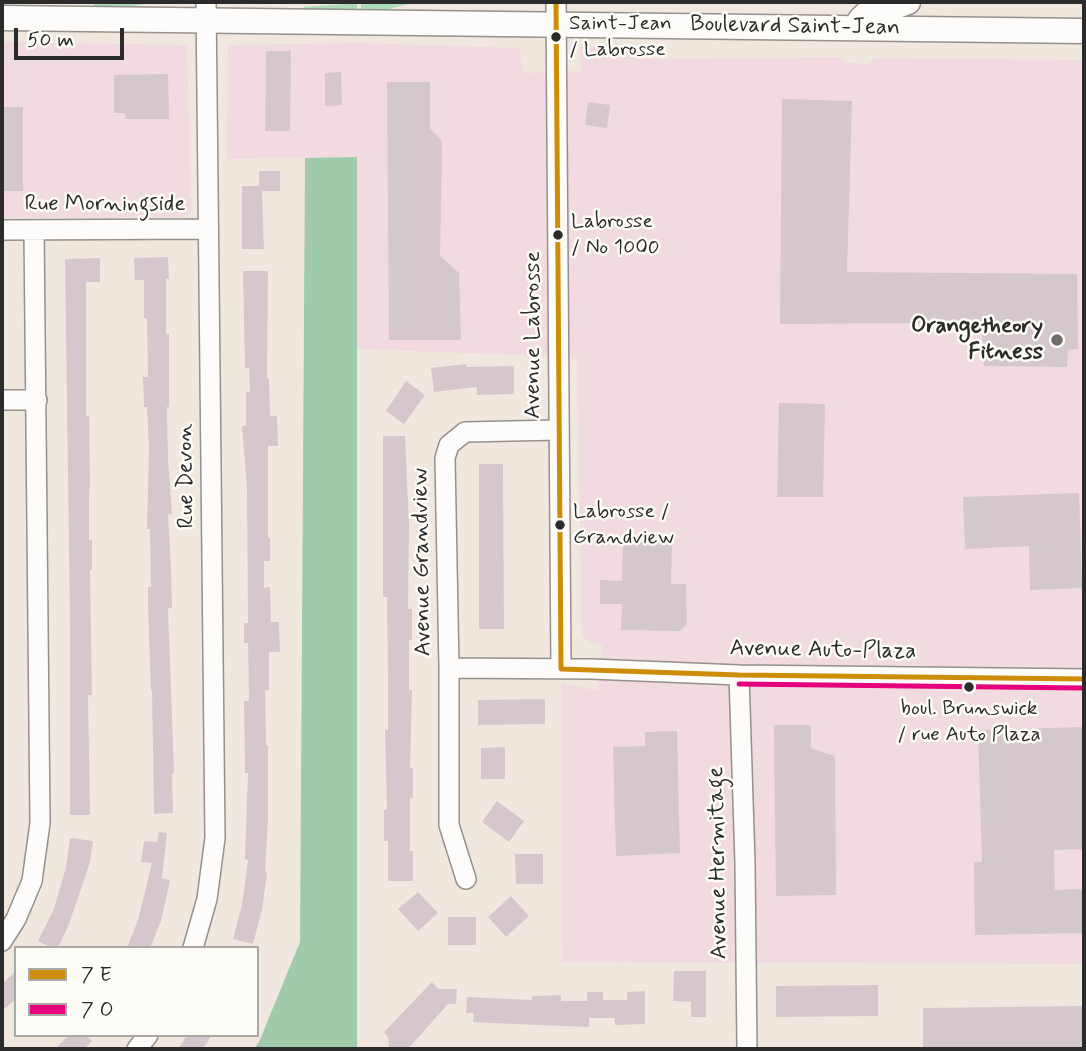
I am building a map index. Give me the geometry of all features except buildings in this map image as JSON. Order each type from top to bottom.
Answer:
[{"type":"main road","points":[[859,27],[860,20],[866,14],[908,2]]},
{"type":"main road","name":"Boulevard Saint-Jean","points":[[10,13],[556,13],[859,27],[1084,31]]},
{"type":"main road","points":[[1014,30],[1084,43]]},
{"type":"street","name":"Rue Devon","points":[[194,946],[207,899],[215,838],[206,11]]},
{"type":"street","name":"Avenue Labrosse","points":[[556,13],[561,669]]},
{"type":"street","name":"Rue Morningside","points":[[2,230],[208,229]]},
{"type":"street","points":[[2,941],[16,919],[32,881],[40,823],[34,230]]},
{"type":"street","points":[[2,400],[37,400]]},
{"type":"street","name":"Avenue Grandview","points":[[466,879],[449,825],[445,458],[449,445],[459,435],[471,431],[559,430]]},
{"type":"street","name":"Avenue Grandview","points":[[449,668],[561,669]]},
{"type":"street","name":"Avenue Auto-Plaza","points":[[561,669],[739,675],[1084,679]]},
{"type":"street","name":"Avenue Hermitage","points":[[739,675],[747,1049]]},
{"type":"shaded area","points":[[2,42],[187,45],[191,211],[185,217],[2,218]]},
{"type":"shaded area","points":[[357,43],[519,48],[524,73],[581,71],[580,47],[623,47],[644,59],[840,57],[843,62],[868,64],[875,58],[1084,60],[1084,964],[562,962],[561,683],[598,691],[602,645],[588,642],[582,635],[577,357],[356,349],[356,157],[227,159],[228,45]]},
{"type":"green space","points":[[157,2],[133,6],[94,6],[94,4]]},
{"type":"green space","points":[[361,2],[520,3],[408,4],[386,10],[361,10]]},
{"type":"green space","points":[[357,3],[357,9],[304,9],[304,7]]},
{"type":"green space","points":[[357,157],[357,1049],[254,1049],[300,942],[305,158]]},
{"type":"transit line","points":[[556,2],[561,669],[739,675],[1084,679]]},
{"type":"transit line","points":[[739,684],[1084,688]]},
{"type":"place","name":"Saint-Jean / Labrosse","points":[[556,37]]},
{"type":"place","name":"Labrosse / No 1000","points":[[558,235]]},
{"type":"place","name":"Orangetheory Fitness","points":[[1057,340]]},
{"type":"place","name":"Labrosse / Grandview","points":[[560,525]]},
{"type":"place","name":"boul. Brunswick / rue Auto Plaza","points":[[969,687]]}]
